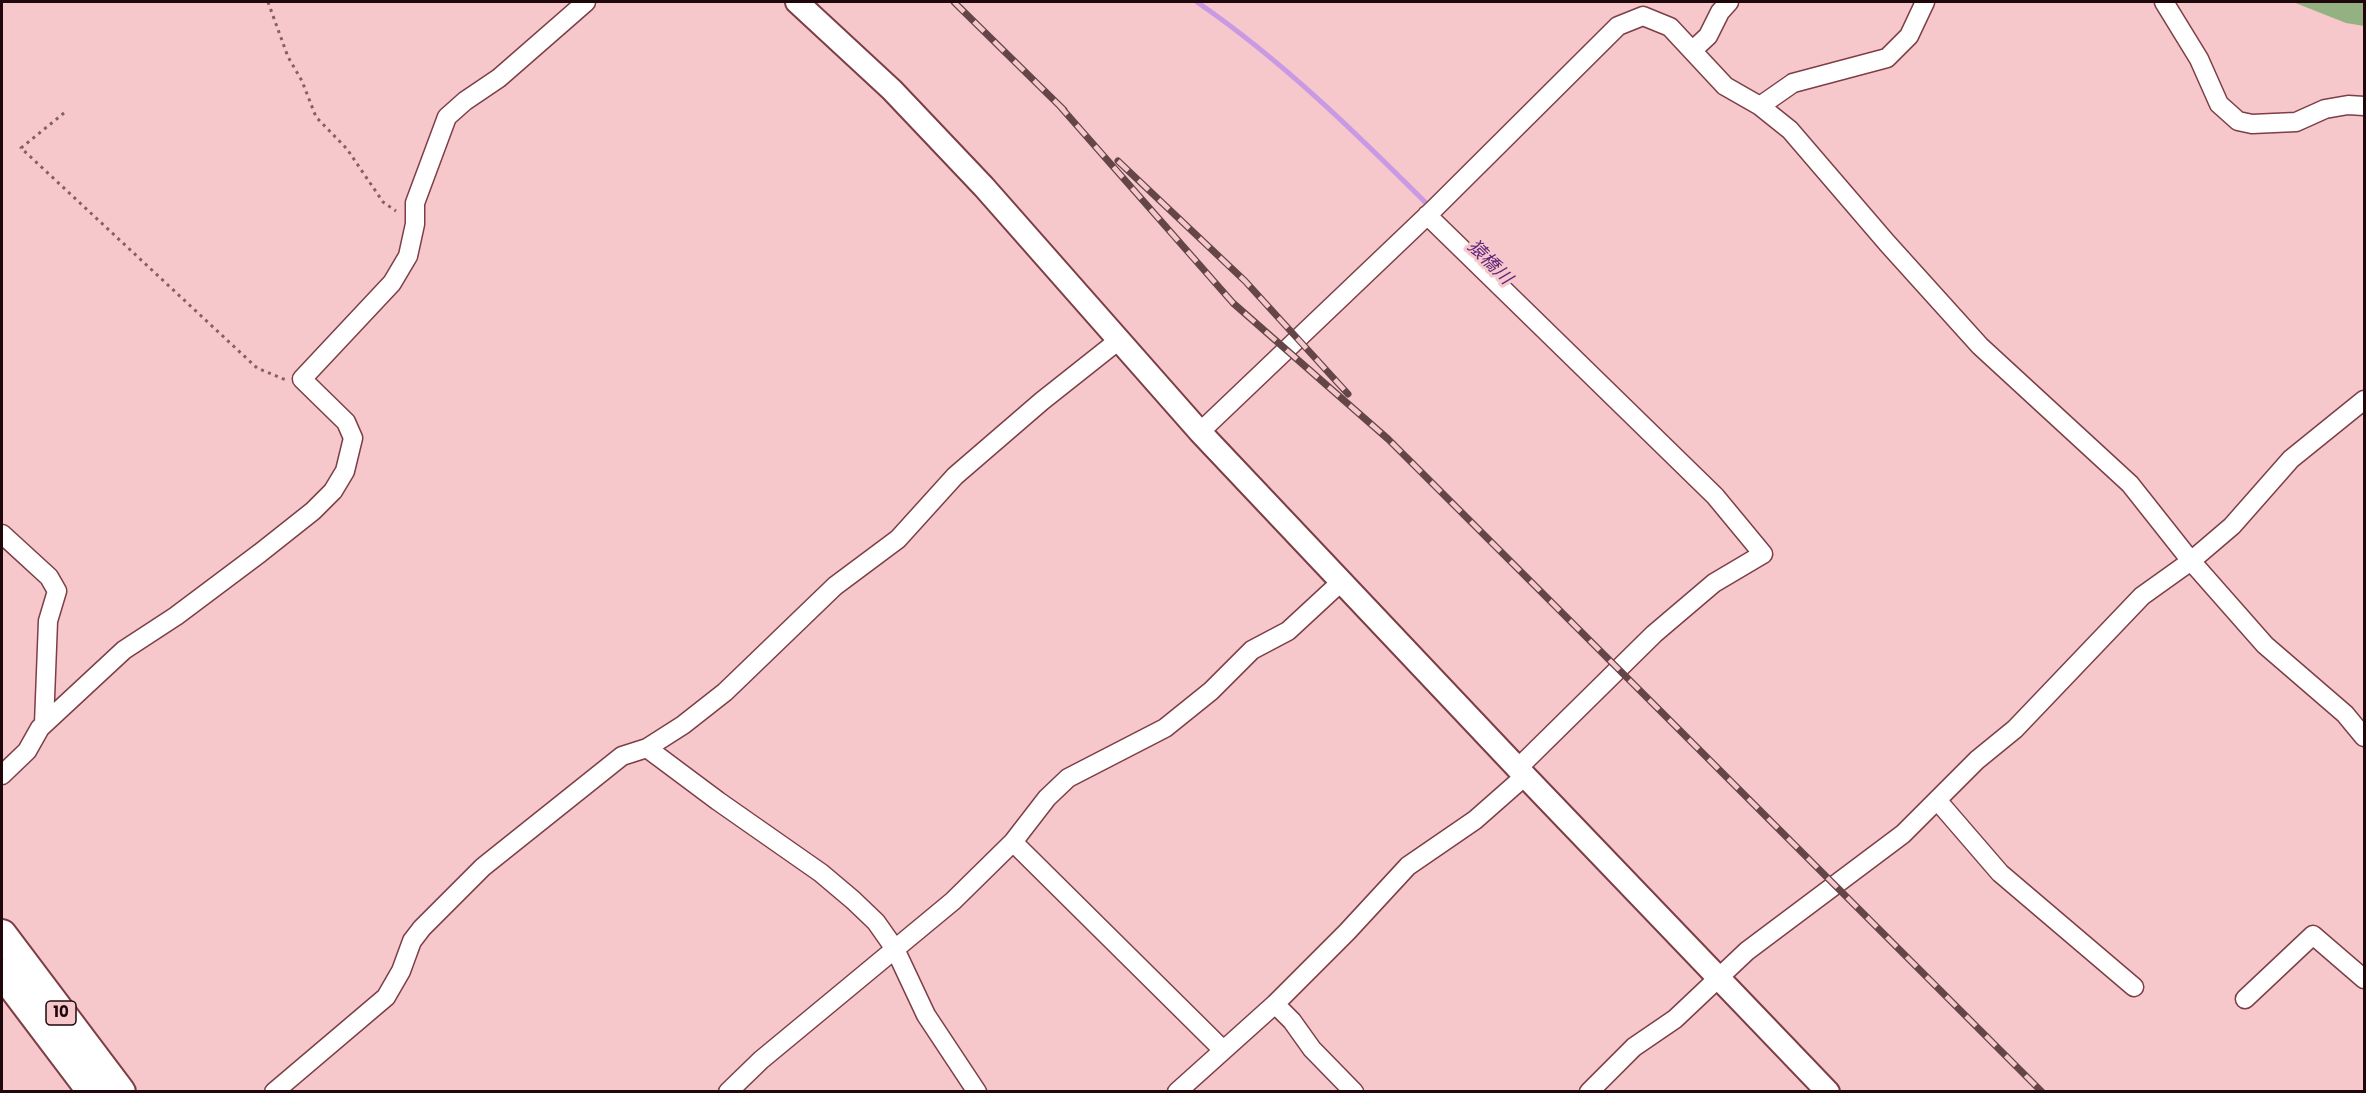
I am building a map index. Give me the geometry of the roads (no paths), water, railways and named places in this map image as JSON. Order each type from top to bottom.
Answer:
[{"type":"main road","name":"10","points":[[2,934],[121,1092]]},
{"type":"main road","name":"10","points":[[2,973],[92,1092]]},
{"type":"street","points":[[2,775],[27,751],[44,724],[124,650],[176,616],[260,553],[313,511],[333,491],[345,471],[353,438],[346,422],[302,379],[392,283],[408,256],[416,224],[415,203],[447,117],[465,101],[499,78],[586,2]]},
{"type":"street","points":[[797,2],[892,90],[984,187],[1200,432],[1521,772],[1828,1092]]},
{"type":"street","points":[[1694,50],[1708,36],[1720,12],[1729,2]]},
{"type":"street","points":[[1760,106],[1793,83],[1887,58],[1909,36],[1925,2]]},
{"type":"street","points":[[2164,2],[2199,59],[2219,104],[2238,121],[2252,124],[2296,122],[2325,109],[2348,105],[2364,106]]},
{"type":"street","points":[[1200,432],[1431,211],[1618,26],[1643,16],[1670,27],[1694,50],[1705,66],[1725,86],[1760,106],[1790,129],[1887,243],[1980,346],[2130,484],[2190,561],[2265,645],[2345,714],[2364,737]]},
{"type":"street","points":[[1177,1092],[1222,1049],[1275,1004],[1347,932],[1408,866],[1475,820],[1654,634],[1714,583],[1763,554],[1715,496],[1431,211]]},
{"type":"street","points":[[274,1092],[386,997],[401,971],[412,941],[483,867],[621,756],[647,748],[725,692],[835,586],[898,539],[955,476],[1042,401],[1119,340]]},
{"type":"street","points":[[1589,1092],[1634,1047],[1676,1019],[1747,951],[1903,834],[1977,760],[2015,729],[2142,596],[2190,561],[2232,526],[2291,459],[2364,400]]},
{"type":"street","points":[[2,534],[49,578],[57,591],[48,621],[44,724]]},
{"type":"street","points":[[728,1092],[761,1060],[953,902],[1012,842],[1047,798],[1068,778],[1165,728],[1211,691],[1252,650],[1287,631],[1341,582]]},
{"type":"street","points":[[647,748],[845,893],[876,922],[895,949],[926,1015],[977,1092]]},
{"type":"street","points":[[1937,800],[2000,873],[2134,987]]},
{"type":"street","points":[[1012,842],[1222,1049]]},
{"type":"street","points":[[2246,999],[2313,935],[2364,979]]},
{"type":"street","points":[[1275,1004],[1292,1021],[1312,1049],[1354,1092]]},
{"type":"waterway","name":"猿橋川","points":[[1197,2],[1289,74],[1347,126],[1431,208]]},
{"type":"railway","points":[[954,2],[1064,110]]},
{"type":"railway","points":[[1058,104],[1233,303],[1388,439],[2042,1092]]},
{"type":"railway","points":[[1118,161],[1245,281],[1348,394]]}]
